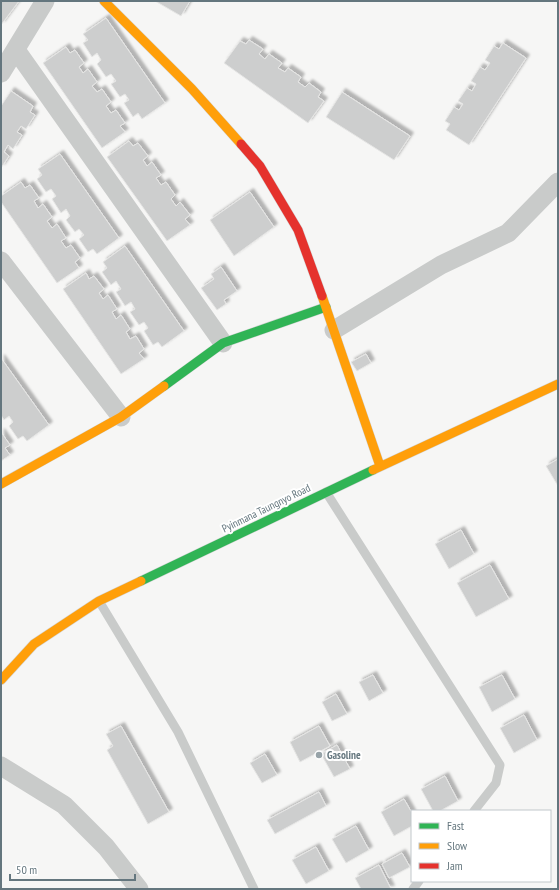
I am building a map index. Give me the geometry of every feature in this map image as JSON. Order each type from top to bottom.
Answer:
[{"type":"street","points":[[1,73],[45,1]]},
{"type":"street","points":[[104,1],[192,89],[260,166],[298,230],[380,466]]},
{"type":"street","points":[[16,50],[223,343]]},
{"type":"street","points":[[334,330],[441,265],[508,233],[558,182]]},
{"type":"street","points":[[1,261],[121,418]]},
{"type":"street","points":[[1,484],[121,418],[223,343],[326,307]]},
{"type":"street","name":"Pyinmana Taungnyo Road","points":[[1,680],[34,644],[99,601],[380,466],[558,384]]},
{"type":"street","points":[[1,766],[64,805],[106,847],[140,889]]},
{"type":"lane","points":[[326,492],[500,765],[496,783],[475,810]]},
{"type":"lane","points":[[99,601],[178,732],[254,889]]},
{"type":"building","points":[[1,1],[19,1],[1,25]]},
{"type":"building","points":[[155,1],[190,1],[181,16]]},
{"type":"building","points":[[106,18],[165,103],[142,119],[138,113],[133,117],[124,103],[129,100],[125,94],[120,97],[111,84],[116,81],[111,74],[106,77],[97,64],[101,60],[97,53],[92,57],[83,43],[88,40],[83,34]]},
{"type":"building","points":[[249,40],[263,49],[259,54],[265,59],[269,54],[282,63],[278,68],[285,72],[288,68],[301,77],[298,82],[305,87],[309,83],[321,92],[318,97],[324,101],[308,123],[224,63],[240,41],[246,44]]},
{"type":"building","points":[[503,43],[526,58],[469,145],[446,130],[450,124],[445,121],[454,107],[459,110],[463,104],[458,101],[467,88],[472,91],[476,84],[471,81],[480,67],[485,70],[490,63],[485,60],[494,46],[499,49]]},
{"type":"building","points":[[66,47],[70,53],[75,50],[84,63],[79,67],[83,73],[88,69],[97,82],[92,86],[97,92],[102,89],[111,102],[106,106],[111,113],[116,110],[125,123],[120,126],[125,132],[102,148],[43,63]]},
{"type":"building","points":[[11,91],[33,106],[30,112],[35,115],[26,129],[21,126],[17,132],[22,135],[13,149],[8,145],[4,152],[9,156],[1,168],[1,106]]},
{"type":"building","points":[[342,92],[410,136],[394,160],[326,117]]},
{"type":"building","points":[[129,141],[133,146],[138,143],[148,156],[143,160],[147,166],[152,162],[161,175],[156,178],[161,185],[166,182],[175,195],[171,199],[176,206],[180,202],[190,215],[185,219],[190,225],[167,241],[107,157]]},
{"type":"building","points":[[60,154],[119,238],[97,254],[93,249],[88,252],[79,239],[84,235],[79,229],[75,232],[66,220],[70,216],[66,209],[61,213],[52,199],[56,196],[51,189],[46,192],[37,179],[42,175],[38,169]]},
{"type":"building","points":[[21,182],[25,188],[30,185],[39,198],[34,201],[38,208],[43,204],[52,217],[47,221],[52,228],[57,224],[66,238],[61,241],[66,248],[71,245],[80,258],[75,262],[79,268],[57,283],[1,202],[1,196]]},
{"type":"building","points":[[250,192],[274,227],[234,256],[210,220]]},
{"type":"building","points":[[125,246],[184,331],[162,347],[158,342],[153,345],[144,331],[148,328],[144,322],[139,325],[130,312],[135,309],[131,302],[125,306],[116,292],[121,289],[116,281],[111,285],[102,272],[107,268],[103,262]]},
{"type":"building","points":[[221,267],[237,291],[224,300],[226,304],[217,310],[201,288],[214,279],[211,274]]},
{"type":"building","points":[[86,273],[89,279],[94,276],[104,289],[99,293],[103,299],[108,295],[117,309],[112,312],[116,319],[121,315],[130,329],[126,332],[130,339],[136,336],[144,349],[139,353],[144,359],[121,374],[63,289]]},
{"type":"building","points":[[366,354],[371,363],[357,371],[351,362]]},
{"type":"building","points":[[1,358],[49,425],[27,441],[23,436],[18,439],[9,426],[13,422],[9,416],[4,420],[1,415]]},
{"type":"building","points":[[1,432],[10,445],[5,448],[10,455],[1,461]]},
{"type":"building","points":[[558,459],[558,486],[546,466]]},
{"type":"building","points":[[461,530],[474,554],[449,569],[435,544]]},
{"type":"building","points":[[490,565],[509,599],[476,617],[457,583]]},
{"type":"building","points":[[373,675],[383,693],[369,701],[359,682]]},
{"type":"building","points":[[502,675],[515,699],[492,712],[479,687]]},
{"type":"building","points":[[336,694],[347,714],[332,721],[322,702]]},
{"type":"building","points":[[524,715],[537,740],[514,753],[500,728]]},
{"type":"building","points":[[121,726],[169,812],[148,824],[107,750],[113,746],[106,734]]},
{"type":"building","points":[[319,726],[330,746],[300,762],[290,742]]},
{"type":"building","points":[[337,745],[350,769],[334,777],[321,754]]},
{"type":"building","points":[[265,754],[277,775],[262,783],[250,763]]},
{"type":"building","points":[[445,776],[458,801],[442,810],[432,810],[421,789]]},
{"type":"building","points":[[319,792],[326,806],[275,834],[267,820]]},
{"type":"building","points":[[404,799],[411,811],[411,827],[394,836],[381,812]]},
{"type":"building","points":[[356,826],[369,850],[346,863],[332,839]]},
{"type":"building","points":[[316,847],[329,871],[306,884],[292,860]]},
{"type":"building","points":[[402,853],[410,867],[389,878],[382,864]]},
{"type":"building","points":[[379,865],[391,889],[361,889],[355,878]]},
{"type":"traffic: fast","points":[[164,386],[223,343],[326,307]]},
{"type":"traffic: fast","points":[[141,581],[373,470]]},
{"type":"traffic: slow","points":[[104,1],[192,89],[241,144]]},
{"type":"traffic: slow","points":[[322,296],[380,466]]},
{"type":"traffic: slow","points":[[373,470],[558,384]]},
{"type":"traffic: slow","points":[[1,484],[121,417],[164,386]]},
{"type":"traffic: slow","points":[[1,680],[34,644],[99,601],[141,581]]},
{"type":"traffic: jam","points":[[241,144],[260,166],[298,230],[322,296]]},
{"type":"place","name":"Gasoline","points":[[319,755]]}]
